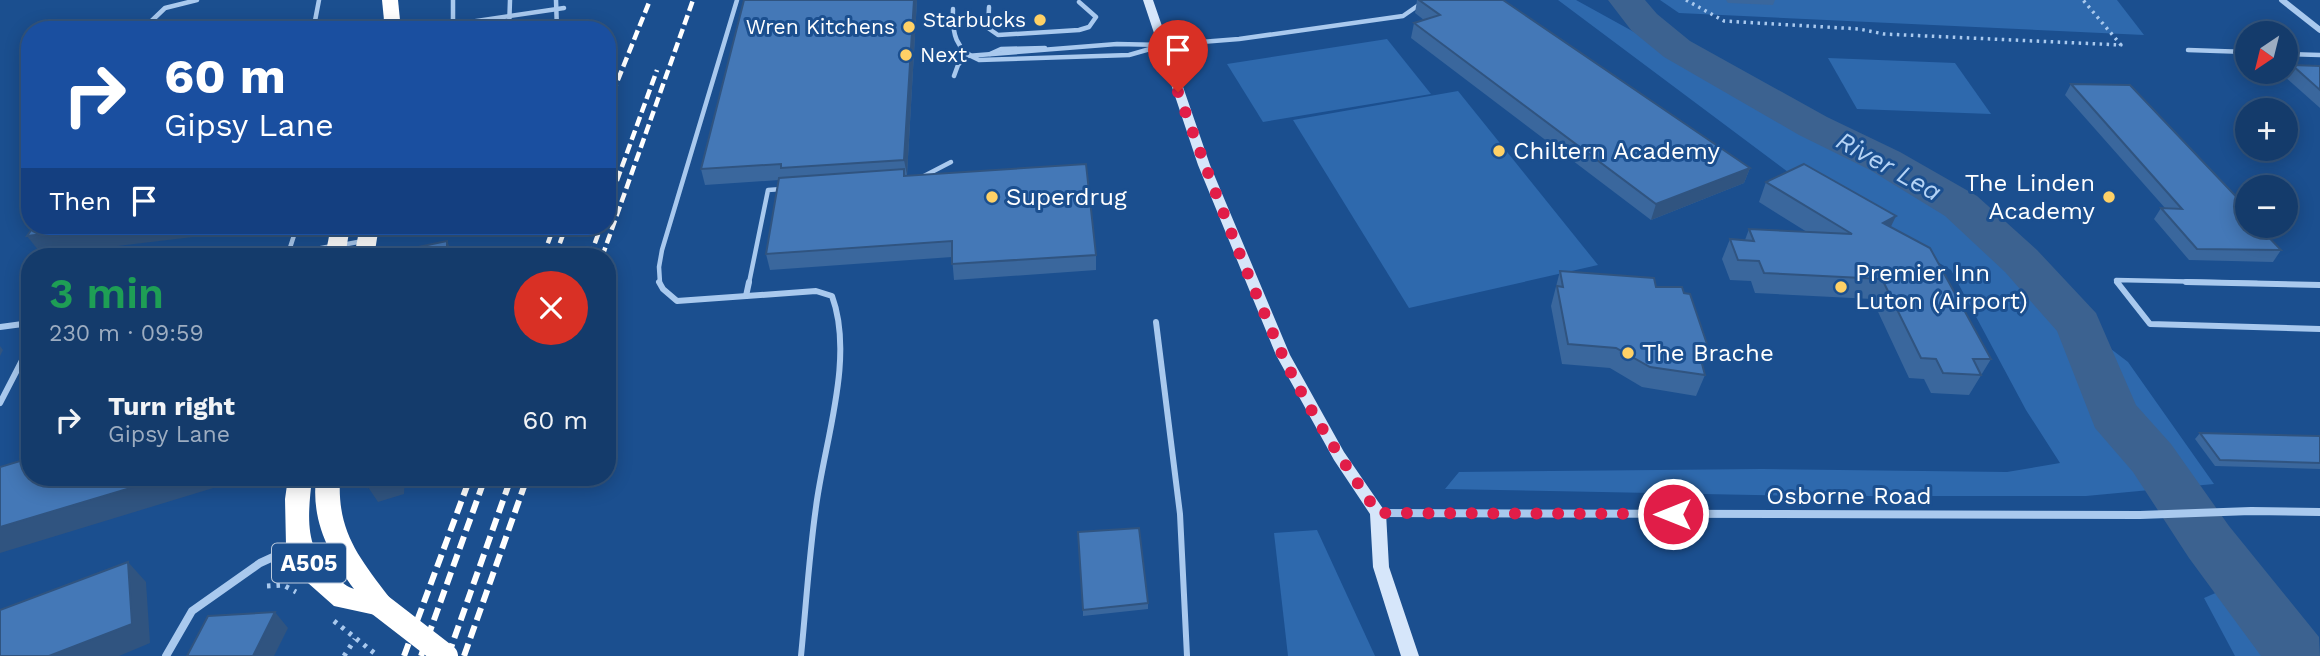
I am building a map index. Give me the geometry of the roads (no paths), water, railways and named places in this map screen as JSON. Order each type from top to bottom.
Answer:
[{"type":"highway","points":[[390,0],[393,21]]},
{"type":"highway","name":"A505","points":[[299,486],[298,545],[317,576],[342,598],[380,605]]},
{"type":"highway","name":"A505","points":[[326,486],[330,527],[342,554],[380,605],[446,656]]},
{"type":"main road","points":[[1148,0],[1204,165],[1283,355],[1339,456],[1378,513],[1381,567],[1410,656]]},
{"type":"street","points":[[2282,0],[2320,30]]},
{"type":"street","name":"Osborne Road","points":[[1378,513],[2140,515],[2251,511],[2320,512]]},
{"type":"street","points":[[166,656],[192,611],[260,564],[298,545]]},
{"type":"lane","points":[[150,21],[160,9],[171,3],[197,0]]},
{"type":"lane","points":[[315,21],[319,0]]},
{"type":"lane","points":[[453,0],[453,21]]},
{"type":"lane","points":[[509,21],[510,0]]},
{"type":"lane","points":[[556,0],[557,21]]},
{"type":"lane","points":[[737,0],[658,267],[659,285],[665,294],[677,301],[816,291],[832,296],[839,307],[838,369],[819,485],[800,656]]},
{"type":"lane","points":[[954,76],[958,65],[967,56],[1131,43],[1163,45],[1239,39],[1404,16],[1426,0]]},
{"type":"lane","points":[[989,7],[988,28],[998,36],[1089,27],[1096,17],[1079,2]]},
{"type":"lane","points":[[484,21],[564,8]]},
{"type":"lane","points":[[953,9],[954,40],[959,50],[979,60],[1120,55],[1163,45]]},
{"type":"lane","points":[[2188,50],[2235,52]]},
{"type":"lane","points":[[2298,54],[2320,55]]},
{"type":"lane","points":[[918,178],[951,162]]},
{"type":"lane","points":[[746,296],[768,190],[794,188]]},
{"type":"lane","points":[[344,248],[366,241]]},
{"type":"lane","points":[[2320,285],[2116,280],[2150,324],[2320,329]]},
{"type":"lane","points":[[1156,322],[1180,514],[1187,656]]},
{"type":"lane","points":[[0,327],[21,324]]},
{"type":"lane","points":[[0,403],[21,362]]},
{"type":"waterway","name":"River Lea","points":[[1626,0],[1644,22],[1677,49],[1813,126],[1885,161],[1961,206],[2021,261],[2079,325],[2114,414],[2152,458],[2209,542],[2297,656]]},
{"type":"railway","points":[[616,85],[650,0]]},
{"type":"railway","points":[[616,217],[693,0]]},
{"type":"railway","points":[[616,183],[657,70]]},
{"type":"railway","points":[[546,248],[551,235]]},
{"type":"railway","points":[[558,248],[563,235]]},
{"type":"railway","points":[[593,248],[598,235]]},
{"type":"railway","points":[[605,248],[610,235]]},
{"type":"railway","points":[[404,656],[467,486]]},
{"type":"railway","points":[[421,656],[482,486]]},
{"type":"railway","points":[[448,656],[508,486]]},
{"type":"railway","points":[[464,656],[524,486]]},
{"type":"place","name":"Starbucks","points":[[1040,20]]},
{"type":"place","name":"Wren Kitchens","points":[[909,27]]},
{"type":"place","name":"Next","points":[[906,55]]},
{"type":"place","name":"Chiltern Academy","points":[[1499,151]]},
{"type":"place","name":"Superdrug","points":[[992,197]]},
{"type":"place","name":"The Linden Academy","points":[[2109,197]]},
{"type":"place","name":"Premier Inn Luton (Airport)","points":[[1841,287]]},
{"type":"place","name":"The Brache","points":[[1628,353]]}]
